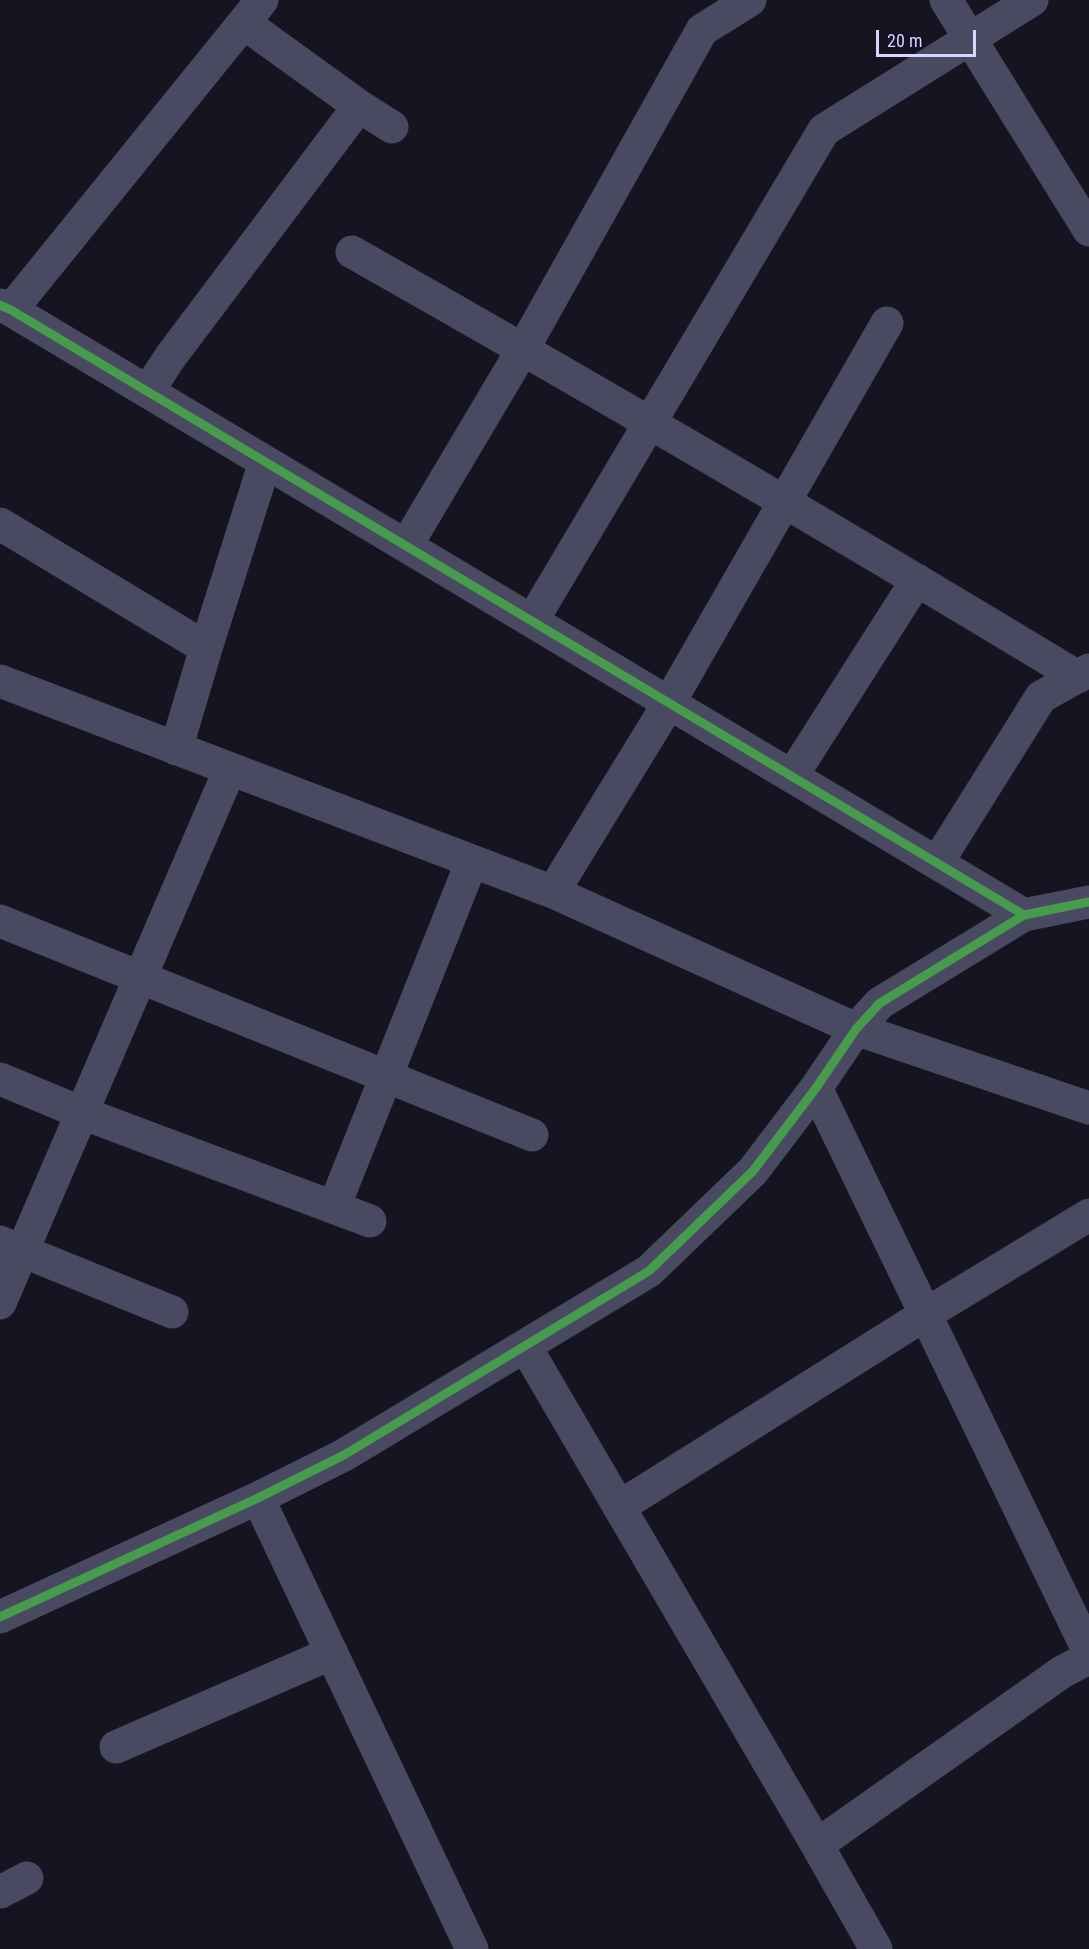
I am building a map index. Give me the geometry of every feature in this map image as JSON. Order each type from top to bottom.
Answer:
[{"type":"street","points":[[406,546],[523,349],[702,30],[750,0]]},
{"type":"street","points":[[946,0],[1089,231]]},
{"type":"street","points":[[532,621],[824,130],[1032,0]]},
{"type":"street","points":[[392,127],[359,106],[253,11],[6,307],[1024,915]]},
{"type":"street","points":[[148,391],[171,356],[359,106]]},
{"type":"street","points":[[352,252],[1083,674]]},
{"type":"street","points":[[553,892],[669,702],[887,323]]},
{"type":"street","points":[[176,749],[265,462]]},
{"type":"street","points":[[0,524],[206,648]]},
{"type":"street","points":[[792,776],[917,579]]},
{"type":"street","points":[[937,863],[1041,697],[1083,674]]},
{"type":"street","points":[[0,681],[553,892],[856,1029],[1089,1108]]},
{"type":"street","points":[[0,1303],[11,1246],[82,1113],[230,769]]},
{"type":"street","points":[[334,1207],[472,861]]},
{"type":"street","points":[[0,1617],[258,1498],[344,1455],[649,1271],[753,1171],[816,1088],[856,1029],[880,1003],[1024,915],[1089,902]]},
{"type":"street","points":[[0,921],[532,1135]]},
{"type":"street","points":[[0,1079],[82,1113],[370,1221]]},
{"type":"street","points":[[816,1088],[1089,1652]]},
{"type":"street","points":[[619,1507],[926,1314],[1089,1215]]},
{"type":"street","points":[[11,1246],[172,1312]]},
{"type":"street","points":[[525,1346],[876,1949]]},
{"type":"street","points":[[258,1498],[472,1949]]},
{"type":"street","points":[[116,1747],[332,1653]]},
{"type":"street","points":[[817,1845],[1062,1672],[1089,1658]]},
{"type":"cycle path","points":[[0,305],[1024,915]]},
{"type":"cycle path","points":[[0,1617],[258,1498],[344,1455],[649,1271],[753,1171],[816,1088],[856,1029],[880,1003],[1024,915],[1089,902]]}]
